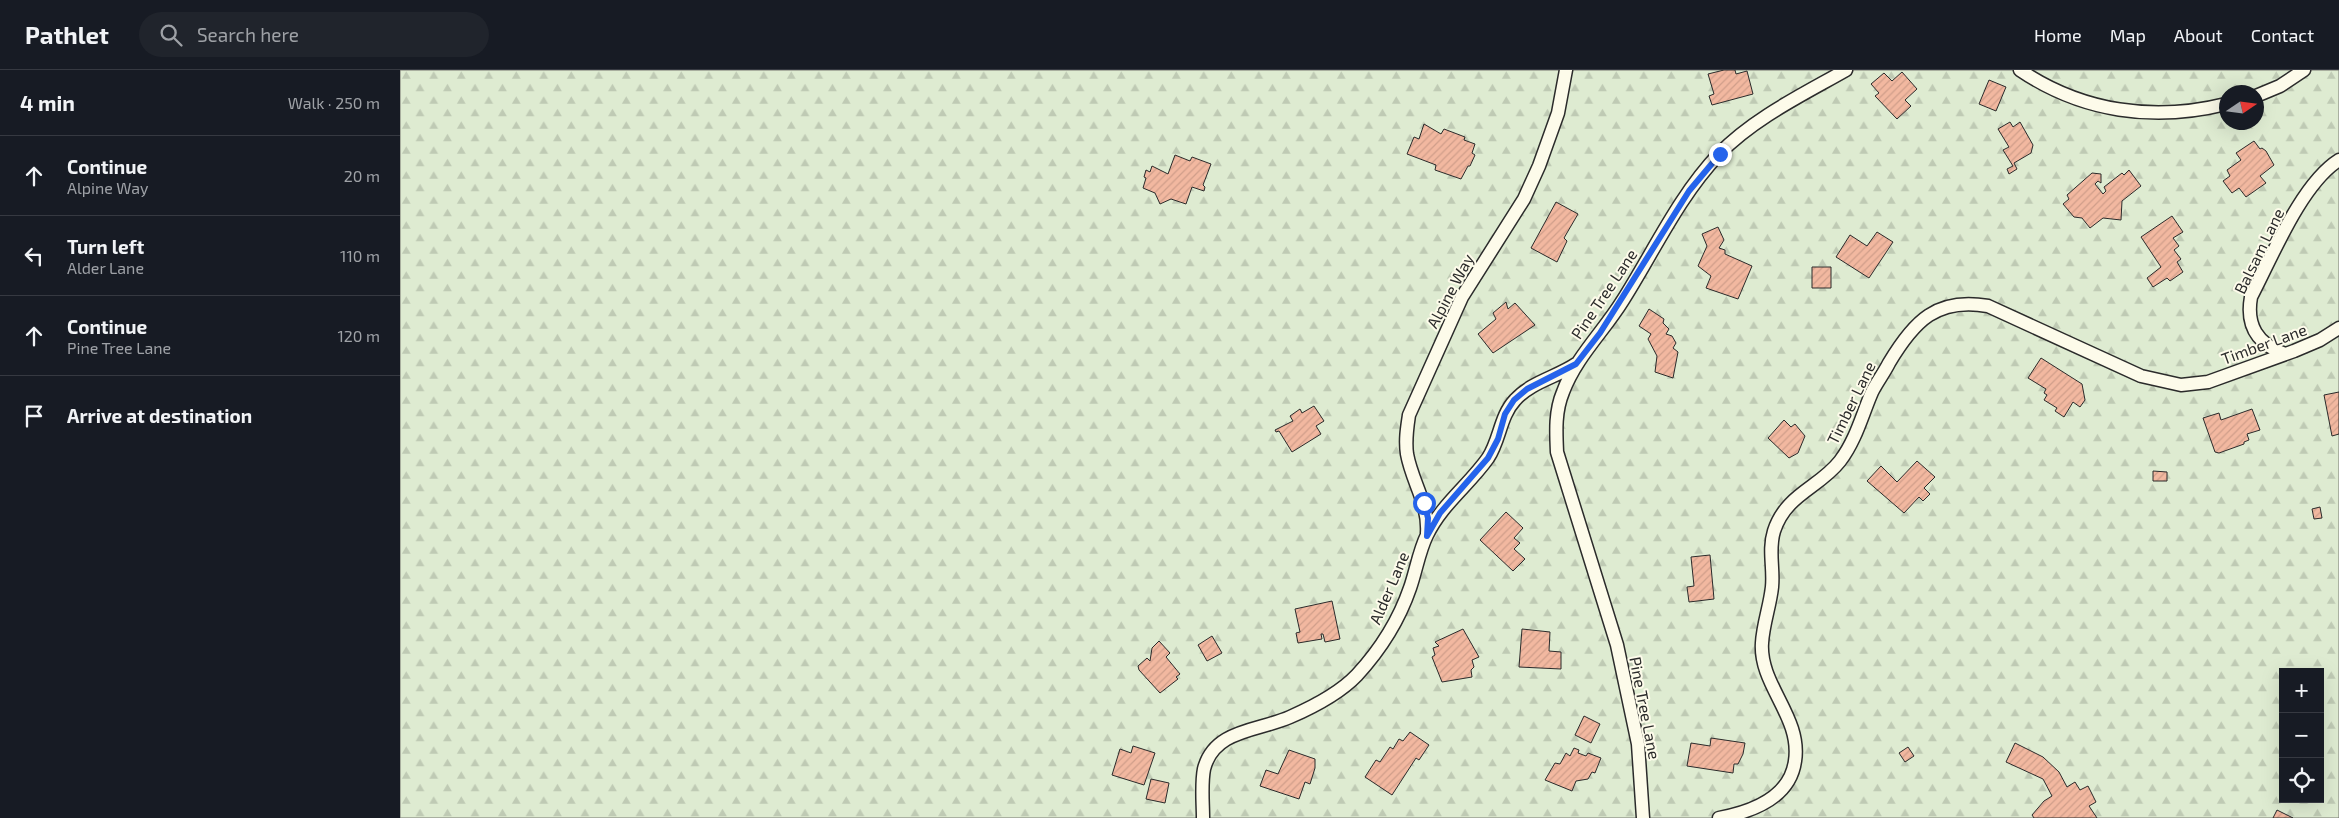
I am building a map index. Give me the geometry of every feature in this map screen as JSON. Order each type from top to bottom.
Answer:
[{"type":"street","name":"Alpine Way","points":[[1427,536],[1428,518],[1407,455],[1406,434],[1409,415],[1462,297],[1524,199],[1540,166],[1558,113],[1566,70]]},
{"type":"street","name":"Pine Tree Lane","points":[[1643,818],[1638,744],[1617,645],[1557,452],[1556,422],[1563,392],[1576,364],[1622,301],[1689,191],[1720,154],[1746,130],[1776,110],[1846,70]]},
{"type":"street","points":[[2020,70],[2048,88],[2072,99],[2098,107],[2167,113],[2219,105]]},
{"type":"street","points":[[2264,93],[2280,86],[2304,70]]},
{"type":"street","name":"Balsam Lane","points":[[2285,354],[2271,349],[2260,341],[2253,329],[2249,310],[2252,297],[2292,220],[2316,181],[2339,160]]},
{"type":"street","name":"Timber Lane","points":[[1719,818],[1763,805],[1780,791],[1790,777],[1795,761],[1795,738],[1790,722],[1770,682],[1761,655],[1772,585],[1771,550],[1774,531],[1782,514],[1798,494],[1818,482],[1840,462],[1852,443],[1873,391],[1899,347],[1920,321],[1935,310],[1952,304],[1970,303],[1988,306],[2141,376],[2181,385],[2208,382],[2320,340],[2339,328]]},
{"type":"street","name":"Alder Lane","points":[[1202,818],[1204,770],[1210,756],[1219,744],[1232,736],[1289,718],[1327,699],[1355,676],[1391,630],[1409,590],[1427,536],[1440,513],[1488,458],[1498,439],[1505,414],[1514,400],[1527,389],[1576,364]]},
{"type":"green space","points":[[400,70],[2339,70],[2339,818],[400,818]]},
{"type":"building","points":[[1724,70],[1735,70],[1736,74],[1747,71],[1753,94],[1712,105],[1709,96],[1714,94],[1708,74]]},
{"type":"building","points":[[1902,72],[1917,89],[1905,100],[1911,106],[1897,119],[1875,96],[1879,93],[1871,84],[1884,73],[1892,81]]},
{"type":"building","points":[[1989,80],[2006,87],[1996,111],[1979,104]]},
{"type":"building","points":[[2010,122],[2013,127],[2020,122],[2033,145],[2031,153],[2014,163],[2017,169],[2009,174],[2007,169],[2013,166],[2003,150],[2009,147],[1998,129]]},
{"type":"building","points":[[1424,124],[1441,134],[1444,129],[1465,137],[1464,140],[1475,144],[1472,153],[1475,155],[1461,179],[1435,170],[1436,165],[1407,154],[1414,137],[1419,139]]},
{"type":"building","points":[[2254,141],[2260,149],[2262,148],[2266,151],[2274,165],[2260,176],[2266,183],[2246,197],[2239,188],[2232,193],[2223,181],[2230,176],[2227,170],[2241,160],[2236,153]]},
{"type":"building","points":[[1175,155],[1190,161],[1192,157],[1211,164],[1203,185],[1205,187],[1204,191],[1192,187],[1186,204],[1171,199],[1160,204],[1155,193],[1143,188],[1146,170],[1150,172],[1152,166],[1168,174]]},
{"type":"building","points":[[2129,170],[2141,186],[2122,201],[2121,220],[2103,218],[2090,228],[2082,218],[2074,217],[2063,204],[2069,199],[2067,195],[2092,173],[2101,174],[2101,183],[2098,181],[2095,184],[2103,194],[2106,191],[2104,187]]},
{"type":"building","points":[[1556,202],[1578,214],[1564,238],[1567,241],[1557,262],[1531,248]]},
{"type":"building","points":[[2172,216],[2183,232],[2173,238],[2179,246],[2174,250],[2181,259],[2177,262],[2183,272],[2170,281],[2167,278],[2153,287],[2147,278],[2161,267],[2141,237]]},
{"type":"building","points":[[1718,227],[1724,240],[1719,248],[1725,250],[1725,254],[1752,266],[1738,299],[1706,288],[1711,276],[1698,266],[1707,246],[1702,234]]},
{"type":"building","points":[[1877,232],[1893,242],[1869,278],[1836,257],[1850,235],[1867,246]]},
{"type":"building","points":[[1812,267],[1831,267],[1831,288],[1812,288]]},
{"type":"building","points":[[1506,302],[1508,309],[1515,303],[1535,325],[1493,353],[1478,334],[1496,319],[1493,313]]},
{"type":"building","points":[[1649,309],[1664,319],[1663,323],[1669,329],[1666,334],[1672,336],[1676,343],[1673,348],[1678,352],[1673,378],[1655,372],[1657,356],[1648,339],[1651,334],[1639,326]]},
{"type":"building","points":[[2041,358],[2082,384],[2085,400],[2080,407],[2073,402],[2064,417],[2055,411],[2057,408],[2044,400],[2047,395],[2044,393],[2046,389],[2028,378]]},
{"type":"building","points":[[2339,392],[2339,434],[2332,436],[2324,395]]},
{"type":"building","points":[[1314,406],[1324,421],[1316,426],[1321,434],[1292,452],[1279,431],[1276,432],[1275,430],[1293,421],[1290,416],[1300,409],[1302,413]]},
{"type":"building","points":[[2252,409],[2260,430],[2247,434],[2249,440],[2244,442],[2244,444],[2219,453],[2215,452],[2203,418],[2219,413],[2221,420]]},
{"type":"building","points":[[1784,420],[1791,427],[1795,424],[1805,436],[1798,453],[1789,458],[1768,438]]},
{"type":"building","points":[[1917,461],[1935,477],[1924,488],[1930,494],[1923,501],[1919,497],[1904,513],[1867,481],[1881,466],[1897,482]]},
{"type":"building","points":[[2153,471],[2167,472],[2167,481],[2153,481]]},
{"type":"building","points":[[2320,507],[2322,518],[2314,519],[2312,509]]},
{"type":"building","points":[[1506,512],[1523,528],[1514,538],[1520,543],[1514,549],[1525,559],[1513,571],[1480,540]]},
{"type":"building","points":[[1710,555],[1714,599],[1689,602],[1687,587],[1694,586],[1691,557]]},
{"type":"building","points":[[1332,601],[1340,639],[1325,642],[1323,634],[1321,634],[1322,639],[1298,643],[1296,633],[1300,632],[1295,609]]},
{"type":"building","points":[[1463,629],[1479,657],[1472,660],[1474,667],[1471,670],[1472,677],[1442,682],[1432,657],[1435,655],[1433,648],[1439,646],[1435,642]]},
{"type":"building","points":[[1522,629],[1550,632],[1549,651],[1561,652],[1561,669],[1519,667]]},
{"type":"building","points":[[1212,636],[1222,653],[1207,661],[1198,645]]},
{"type":"building","points":[[1159,641],[1170,653],[1166,657],[1180,674],[1176,677],[1178,679],[1160,693],[1139,670],[1138,666],[1147,658],[1150,661],[1152,648]]},
{"type":"building","points":[[1584,716],[1600,724],[1591,743],[1575,735]]},
{"type":"building","points":[[1410,732],[1429,745],[1419,760],[1416,758],[1392,795],[1365,777],[1376,760],[1380,762],[1390,747],[1393,749],[1399,739],[1403,741]]},
{"type":"building","points":[[1711,738],[1745,743],[1743,754],[1738,764],[1734,764],[1733,773],[1687,766],[1691,743],[1710,746]]},
{"type":"building","points":[[2015,743],[2043,757],[2059,772],[2067,787],[2075,782],[2080,790],[2088,786],[2096,802],[2089,806],[2097,818],[2034,818],[2032,815],[2044,801],[2052,796],[2043,779],[2006,762]]},
{"type":"building","points":[[1133,746],[1155,753],[1144,785],[1112,775],[1120,749],[1131,753]]},
{"type":"building","points":[[1908,747],[1914,756],[1905,762],[1899,753]]},
{"type":"building","points":[[1574,748],[1579,750],[1578,753],[1586,756],[1588,753],[1601,758],[1595,773],[1592,772],[1588,779],[1576,781],[1572,791],[1545,780],[1555,763],[1560,764],[1566,753],[1570,756]]},
{"type":"building","points":[[1289,750],[1315,759],[1315,768],[1310,784],[1305,782],[1299,799],[1260,786],[1266,770],[1278,774]]},
{"type":"building","points":[[1151,779],[1169,783],[1165,803],[1146,799]]},
{"type":"building","points":[[2277,810],[2293,818],[2273,818]]},
{"type":"route","points":[[1424,503],[1428,518],[1427,536],[1440,513],[1488,458],[1498,439],[1505,414],[1514,400],[1527,389],[1576,364],[1622,301],[1689,191],[1720,154]]}]
